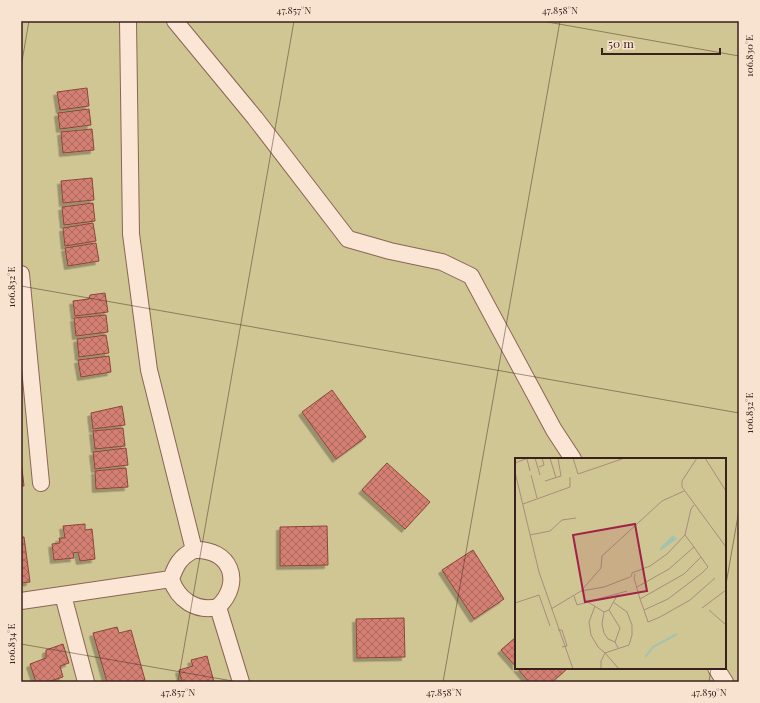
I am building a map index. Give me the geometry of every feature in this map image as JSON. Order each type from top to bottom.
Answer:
[{"type":"street","points":[[128,21],[130,234],[149,370],[194,550]]},
{"type":"street","points":[[175,21],[255,118],[348,239],[390,251],[442,262],[471,276],[554,430],[572,458]]},
{"type":"street","points":[[21,274],[26,368],[41,483]]},
{"type":"street","points":[[194,550],[212,552],[222,558],[229,567],[233,580],[228,593],[218,607],[205,608],[189,603],[174,589],[171,579],[178,562],[185,554],[194,550]]},
{"type":"street","points":[[21,601],[171,579]]},
{"type":"street","points":[[63,595],[86,682]]},
{"type":"street","points":[[218,607],[241,682]]},
{"type":"street","points":[[717,669],[725,682]]},
{"type":"shaded area","points":[[21,21],[739,21],[739,682],[21,682]]},
{"type":"building","points":[[87,88],[89,106],[60,110],[57,92]]},
{"type":"building","points":[[89,109],[91,125],[60,129],[58,113]]},
{"type":"building","points":[[92,129],[94,150],[63,153],[61,132]]},
{"type":"building","points":[[92,178],[94,200],[63,203],[61,181]]},
{"type":"building","points":[[93,203],[95,221],[64,225],[62,207]]},
{"type":"building","points":[[93,223],[96,241],[65,246],[63,228]]},
{"type":"building","points":[[96,243],[99,261],[68,266],[65,248]]},
{"type":"building","points":[[105,293],[108,312],[75,316],[73,301],[89,299],[90,295]]},
{"type":"building","points":[[106,315],[108,332],[76,336],[74,318]]},
{"type":"building","points":[[106,335],[109,353],[79,357],[77,339]]},
{"type":"building","points":[[109,356],[111,372],[81,377],[78,360]]},
{"type":"building","points":[[332,390],[366,437],[336,459],[302,412]]},
{"type":"building","points":[[122,406],[125,425],[93,429],[91,413]]},
{"type":"building","points":[[123,428],[125,446],[95,449],[93,431]]},
{"type":"building","points":[[126,448],[128,465],[95,469],[93,452]]},
{"type":"building","points":[[21,460],[24,486],[21,486]]},
{"type":"building","points":[[387,463],[430,502],[405,529],[362,490]]},
{"type":"building","points":[[126,468],[128,487],[96,489],[95,471]]},
{"type":"building","points":[[85,524],[85,530],[92,529],[95,559],[80,561],[78,552],[73,553],[74,558],[54,560],[52,544],[60,543],[59,538],[65,538],[63,526]]},
{"type":"building","points":[[327,526],[328,565],[280,566],[280,527]]},
{"type":"building","points":[[21,537],[24,537],[30,582],[21,583]]},
{"type":"building","points":[[473,550],[504,599],[474,619],[442,570]]},
{"type":"building","points":[[404,618],[405,657],[357,658],[356,619]]},
{"type":"building","points":[[117,627],[119,633],[131,630],[145,680],[137,682],[107,682],[93,633]]},
{"type":"building","points":[[515,638],[515,666],[501,650]]},
{"type":"building","points":[[63,644],[69,663],[60,666],[63,677],[47,682],[36,682],[30,664],[46,658],[46,650]]},
{"type":"building","points":[[207,656],[214,682],[182,682],[179,670],[193,666],[191,660]]},
{"type":"building","points":[[518,669],[567,669],[552,682],[529,682]]}]
